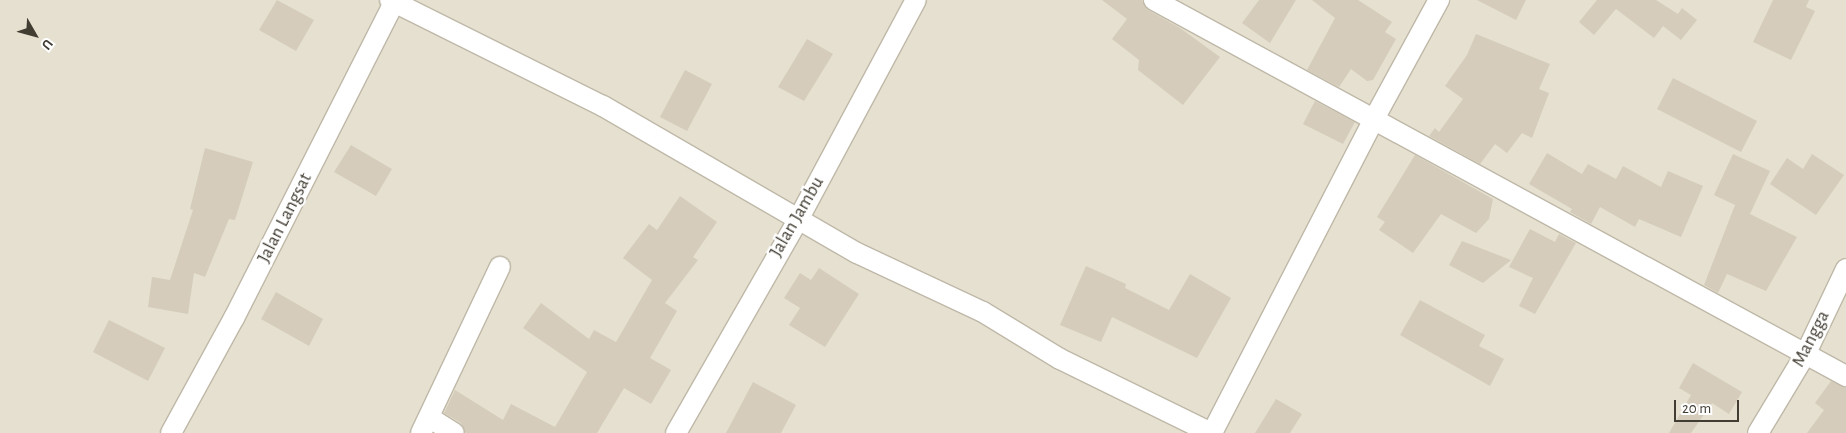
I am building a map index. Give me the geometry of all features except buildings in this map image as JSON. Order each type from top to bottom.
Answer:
[{"type":"street","name":"Jalan Jambu","points":[[676,433],[799,218],[916,0]]},
{"type":"street","points":[[1154,0],[1846,376]]},
{"type":"street","points":[[393,1],[603,106],[857,253],[983,312],[1060,359],[1211,433],[1374,119],[1439,0]]},
{"type":"street","name":"Jalan Langsat","points":[[171,433],[234,318],[393,1]]},
{"type":"street","points":[[454,433],[426,426],[500,267]]},
{"type":"street","name":"Mangga","points":[[1758,433],[1806,353],[1846,268]]},
{"type":"shaded area","points":[[0,0],[1846,0],[1846,433],[0,433]]}]
